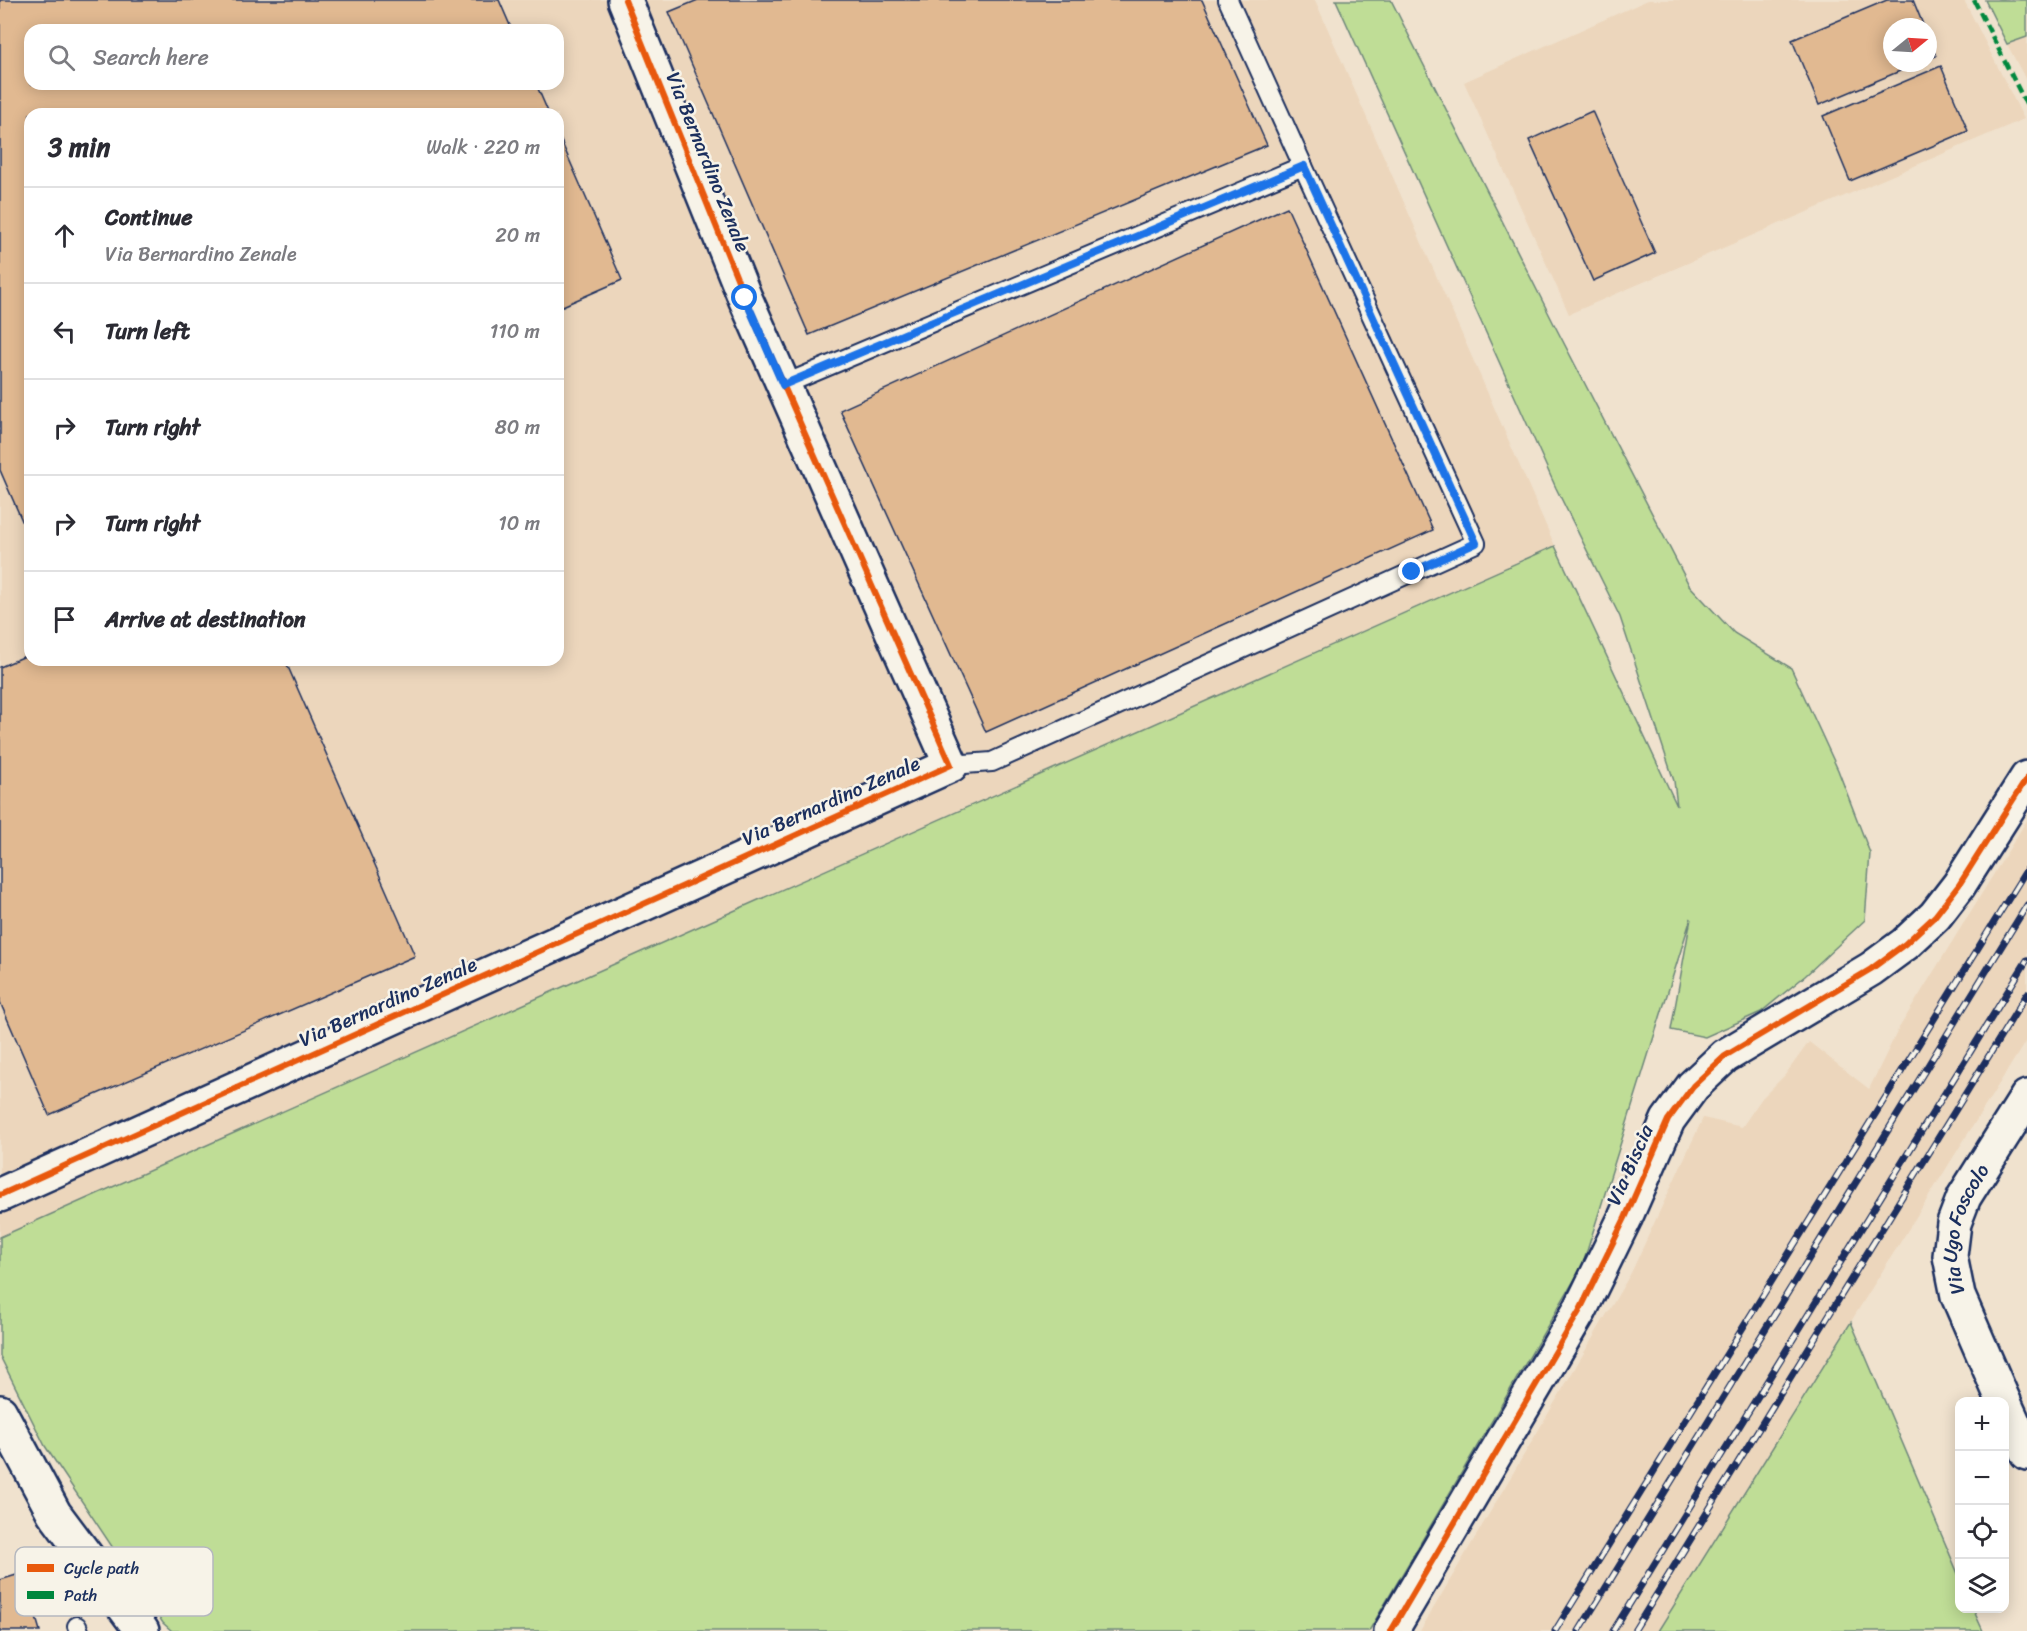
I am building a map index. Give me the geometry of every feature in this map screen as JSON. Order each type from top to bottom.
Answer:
[{"type":"street","name":"Via Bernardino Zenale","points":[[0,1195],[951,765],[741,287],[630,2]]},
{"type":"street","name":"Via Biscia","points":[[1391,1631],[1580,1310],[1625,1218],[1668,1120],[1693,1086],[1725,1056],[1871,969],[1905,944],[1935,916],[1959,885],[2027,778]]},
{"type":"street","name":"Via Ugo Foscolo","points":[[2002,1397],[1958,1296],[1950,1256],[1954,1223],[1964,1197],[2027,1097]]},
{"type":"street","points":[[0,1412],[54,1513],[80,1547]]},
{"type":"street","name":"Via Ugo Foscolo","points":[[2009,1413],[2027,1453]]},
{"type":"lane","points":[[951,765],[992,762],[1476,543],[1227,0]]},
{"type":"lane","points":[[783,385],[1304,166]]},
{"type":"shaded area","points":[[0,0],[1315,0],[1555,546],[0,1237]]},
{"type":"shaded area","points":[[1648,0],[1964,0],[2024,119],[1569,314],[1464,82]]},
{"type":"shaded area","points":[[2027,37],[2027,82],[2007,44]]},
{"type":"shaded area","points":[[2027,820],[2027,1039],[1658,1631],[1420,1631],[1631,1273],[1703,1118],[1742,1127],[1762,1098],[1785,1075],[1809,1042],[1869,1089],[1899,1028]]},
{"type":"green space","points":[[1336,0],[1391,0],[1554,324],[1689,585],[1734,633],[1791,668],[1838,770],[1870,853],[1865,920],[1805,976],[1761,1012],[1705,1037],[1671,1030],[1691,918],[1582,1267],[1369,1631],[172,1631],[163,1623],[158,1616],[213,1616],[213,1547],[112,1547],[45,1446],[0,1356],[0,1237],[1555,546],[1677,806],[1674,781],[1620,617],[1556,488]]},
{"type":"green space","points":[[1985,0],[2027,0],[2027,37],[2007,44]]},
{"type":"green space","points":[[1851,1322],[1955,1567],[1955,1613],[1975,1613],[1983,1631],[1658,1631]]},
{"type":"building","points":[[0,0],[499,0],[509,24],[24,24],[24,90],[539,90],[546,108],[24,108],[24,525],[0,470]]},
{"type":"building","points":[[698,0],[1202,0],[1267,145],[809,335],[669,12]]},
{"type":"building","points":[[1887,0],[1913,0],[1920,18],[1883,18],[1883,72],[1898,72],[1819,105],[1792,40]]},
{"type":"building","points":[[1941,66],[1968,131],[1850,181],[1823,116],[1927,72],[1937,72],[1937,68]]},
{"type":"building","points":[[1592,111],[1655,253],[1593,281],[1529,140]]},
{"type":"building","points":[[564,148],[622,280],[564,305]]},
{"type":"building","points":[[1287,207],[1433,530],[986,732],[840,410]]},
{"type":"building","points":[[24,657],[24,666],[288,666],[415,956],[49,1115],[0,1002],[0,667]]},
{"type":"building","points":[[15,1575],[15,1616],[36,1616],[40,1631],[0,1631],[0,1580]]},
{"type":"railway","points":[[1555,1631],[2027,869]]},
{"type":"railway","points":[[1579,1631],[2027,905]]},
{"type":"railway","points":[[1613,1631],[2027,960]]},
{"type":"railway","points":[[1634,1631],[2027,994]]},
{"type":"marked path","points":[[1974,0],[2027,106]]},
{"type":"cycle path","points":[[0,1195],[951,765],[745,298],[625,0]]},
{"type":"cycle path","points":[[1391,1631],[1580,1310],[1625,1218],[1668,1120],[1693,1086],[1725,1056],[1871,969],[1905,944],[1935,916],[1959,885],[2027,778]]},
{"type":"route","points":[[745,298],[783,385],[1304,166],[1476,543],[1412,572]]}]
